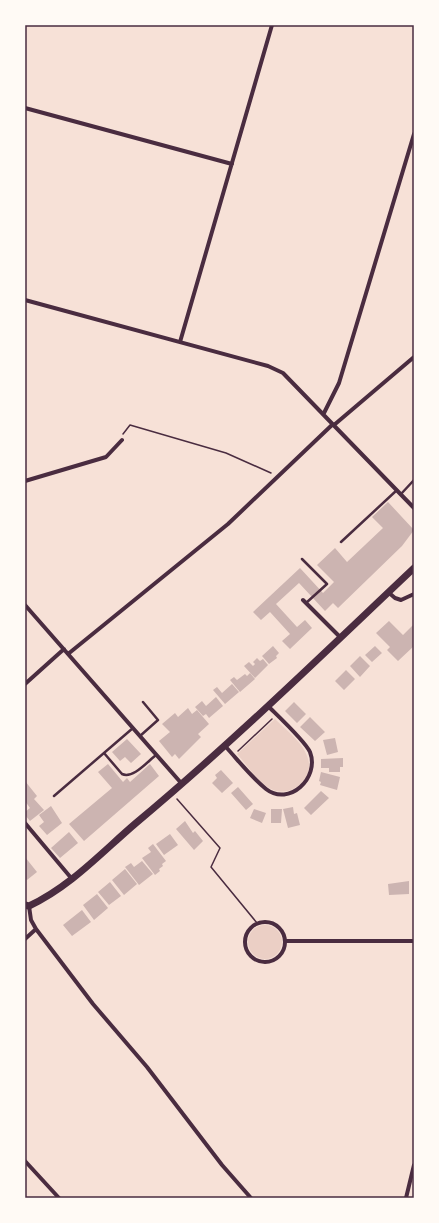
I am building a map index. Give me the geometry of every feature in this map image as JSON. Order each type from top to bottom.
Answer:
[{"type":"main road","points":[[27,906],[42,900],[72,879],[183,784],[414,568]]},
{"type":"street","points":[[180,342],[272,25]]},
{"type":"street","points":[[25,108],[232,164]]},
{"type":"street","points":[[324,413],[340,383],[414,134]]},
{"type":"street","points":[[25,300],[276,369],[283,373],[324,413],[333,425],[414,508]]},
{"type":"street","points":[[68,654],[228,524],[333,425],[414,357]]},
{"type":"street","points":[[25,481],[106,457],[122,440]]},
{"type":"street","points":[[388,592],[395,598],[401,600],[414,594]]},
{"type":"street","points":[[304,602],[340,637]]},
{"type":"street","points":[[25,605],[183,784]]},
{"type":"street","points":[[25,684],[64,649]]},
{"type":"street","points":[[225,746],[267,790],[280,794],[293,792],[305,784],[311,772],[312,760],[309,750],[268,706]]},
{"type":"street","points":[[25,823],[72,879]]},
{"type":"street","points":[[27,906],[31,920],[36,928],[93,1004],[147,1067],[222,1165],[250,1198]]},
{"type":"street","points":[[256,923],[273,923],[282,930],[286,941],[285,948],[277,959],[264,963],[257,961],[247,952],[245,946],[247,933],[256,923]]},
{"type":"street","points":[[25,939],[36,928]]},
{"type":"street","points":[[286,941],[414,942]]},
{"type":"street","points":[[25,1161],[59,1198]]},
{"type":"street","points":[[406,1198],[414,1165]]},
{"type":"lane","points":[[401,494],[414,480]]},
{"type":"lane","points":[[340,542],[397,490]]},
{"type":"lane","points":[[302,559],[327,584],[304,602]]},
{"type":"lane","points":[[140,736],[158,720],[143,702]]},
{"type":"lane","points":[[54,796],[133,728]]},
{"type":"lane","points":[[104,753],[122,774],[126,775],[133,774],[156,755]]},
{"type":"path","points":[[122,440],[120,436],[130,425],[226,453],[268,471],[277,479]]},
{"type":"path","points":[[234,755],[276,715]]},
{"type":"path","points":[[172,793],[220,848],[211,868],[256,923]]},
{"type":"shaded area","points":[[275,719],[294,737],[303,748],[308,759],[308,774],[304,781],[292,790],[276,791],[269,788],[256,777],[237,754]]},
{"type":"shaded area","points":[[268,925],[277,930],[281,935],[281,949],[277,954],[272,958],[262,959],[258,958],[249,949],[248,939],[249,935],[258,926]]},
{"type":"building","points":[[388,502],[414,530],[402,546],[338,608],[333,603],[325,611],[299,583],[276,604],[297,627],[305,620],[312,628],[290,649],[282,641],[290,634],[270,612],[261,620],[253,612],[300,568],[323,593],[334,582],[317,565],[335,548],[347,562],[383,528],[372,517]]},
{"type":"building","points":[[389,621],[403,635],[414,624],[414,646],[398,661],[387,650],[390,647],[376,633]]},
{"type":"building","points":[[273,646],[279,653],[276,656],[277,658],[269,664],[262,656]]},
{"type":"building","points":[[375,646],[382,653],[372,662],[365,655]]},
{"type":"building","points":[[360,656],[370,666],[360,677],[350,666]]},
{"type":"building","points":[[257,658],[260,661],[263,659],[268,665],[255,678],[244,666],[249,662],[253,666],[255,664],[253,662]]},
{"type":"building","points":[[346,670],[355,679],[344,690],[335,681]]},
{"type":"building","points":[[250,673],[255,679],[240,692],[230,680],[234,677],[237,680],[245,674],[247,676]]},
{"type":"building","points":[[232,684],[239,692],[225,704],[213,690],[217,687],[222,693]]},
{"type":"building","points":[[216,697],[223,706],[209,718],[206,714],[203,716],[195,707],[202,701],[206,706]]},
{"type":"building","points":[[294,702],[306,714],[297,723],[285,711]]},
{"type":"building","points":[[188,708],[192,714],[197,710],[209,724],[198,734],[201,737],[179,759],[175,754],[172,757],[159,741],[170,732],[162,724],[175,713],[178,717]]},
{"type":"building","points":[[310,717],[325,732],[315,741],[300,727]]},
{"type":"building","points":[[335,738],[338,752],[327,755],[323,740]]},
{"type":"building","points":[[127,739],[141,754],[131,763],[125,757],[120,761],[112,752]]},
{"type":"building","points":[[343,758],[343,767],[340,767],[340,772],[329,772],[329,768],[321,768],[321,759]]},
{"type":"building","points":[[108,764],[123,782],[127,778],[130,782],[150,764],[159,776],[84,841],[69,824],[112,788],[98,772]]},
{"type":"building","points":[[221,770],[233,783],[222,793],[212,783],[217,778],[215,775]]},
{"type":"building","points":[[321,772],[340,777],[337,790],[320,785],[321,782],[319,781]]},
{"type":"building","points":[[25,781],[37,796],[34,799],[44,810],[30,821],[25,815],[25,812],[30,808],[25,801]]},
{"type":"building","points":[[238,787],[253,804],[246,810],[231,793]]},
{"type":"building","points":[[321,791],[329,798],[311,815],[304,808]]},
{"type":"building","points":[[51,806],[62,823],[47,835],[39,826],[44,822],[39,815]]},
{"type":"building","points":[[293,807],[294,814],[297,813],[300,825],[288,828],[283,809]]},
{"type":"building","points":[[254,809],[266,813],[262,823],[250,818]]},
{"type":"building","points":[[271,809],[282,809],[281,823],[271,823]]},
{"type":"building","points":[[185,821],[193,833],[195,831],[203,841],[194,850],[176,829]]},
{"type":"building","points":[[69,832],[78,843],[60,858],[51,848]]},
{"type":"building","points":[[170,834],[178,845],[164,855],[156,844]]},
{"type":"building","points":[[153,844],[166,861],[159,869],[160,871],[155,875],[142,858],[151,852],[148,848]]},
{"type":"building","points":[[25,857],[37,872],[27,880],[25,878]]},
{"type":"building","points":[[142,861],[153,874],[139,885],[125,867],[131,863],[134,867]]},
{"type":"building","points":[[125,869],[137,884],[124,895],[112,880]]},
{"type":"building","points":[[409,881],[409,894],[389,895],[388,884]]},
{"type":"building","points":[[110,882],[121,896],[109,905],[98,892]]},
{"type":"building","points":[[97,894],[108,908],[94,920],[83,905]]},
{"type":"building","points":[[82,910],[91,922],[72,936],[63,925]]}]
